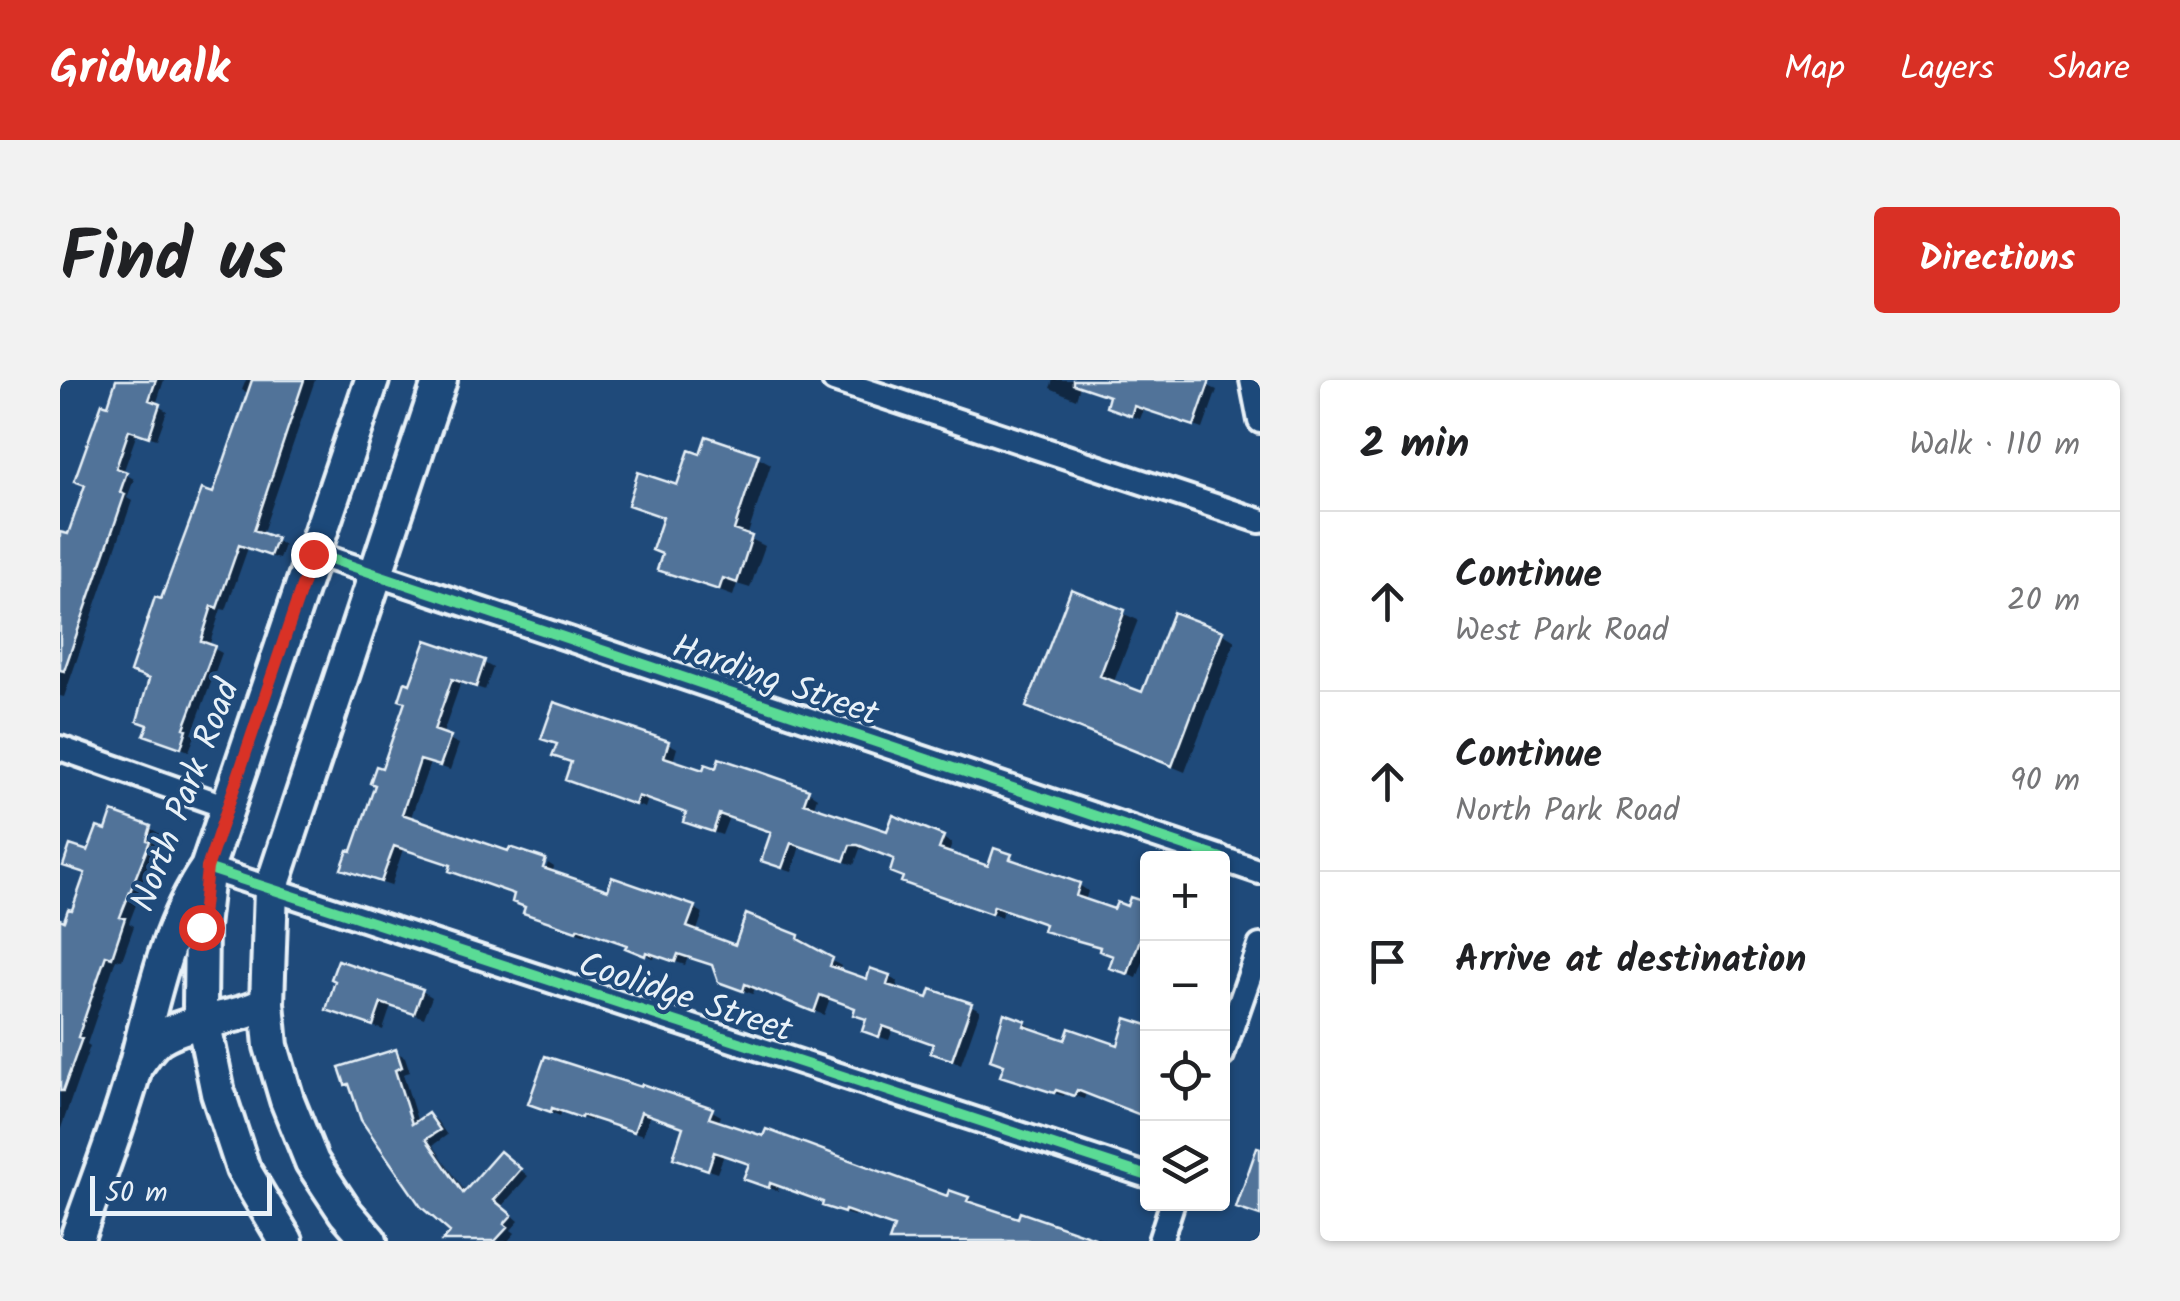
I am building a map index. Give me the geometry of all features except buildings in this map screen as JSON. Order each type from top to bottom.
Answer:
[{"type":"street","name":"North Park Road","points":[[76,1241],[135,1067],[148,1010],[186,898],[207,868],[372,380]]},
{"type":"street","points":[[370,1241],[312,1162],[298,1132],[271,1046],[266,1004],[271,890],[440,380]]},
{"type":"street","points":[[834,380],[1260,522]]},
{"type":"street","points":[[1252,380],[1260,420]]},
{"type":"street","name":"Harding Street","points":[[313,554],[1198,851]]},
{"type":"street","points":[[60,748],[227,807]]},
{"type":"street","name":"Harding Street","points":[[1230,862],[1260,872]]},
{"type":"street","points":[[207,868],[200,1005],[218,1093],[243,1168],[286,1241]]},
{"type":"street","name":"Coolidge Street","points":[[207,868],[1140,1173]]},
{"type":"street","points":[[1230,1031],[1260,946]]},
{"type":"street","points":[[135,1067],[160,1038],[266,1004]]},
{"type":"street","points":[[1160,1241],[1170,1211]]},
{"type":"cycle path","points":[[313,553],[1200,851]]},
{"type":"cycle path","points":[[207,868],[1140,1173]]},
{"type":"route","points":[[201,927],[207,868],[313,554]]}]
